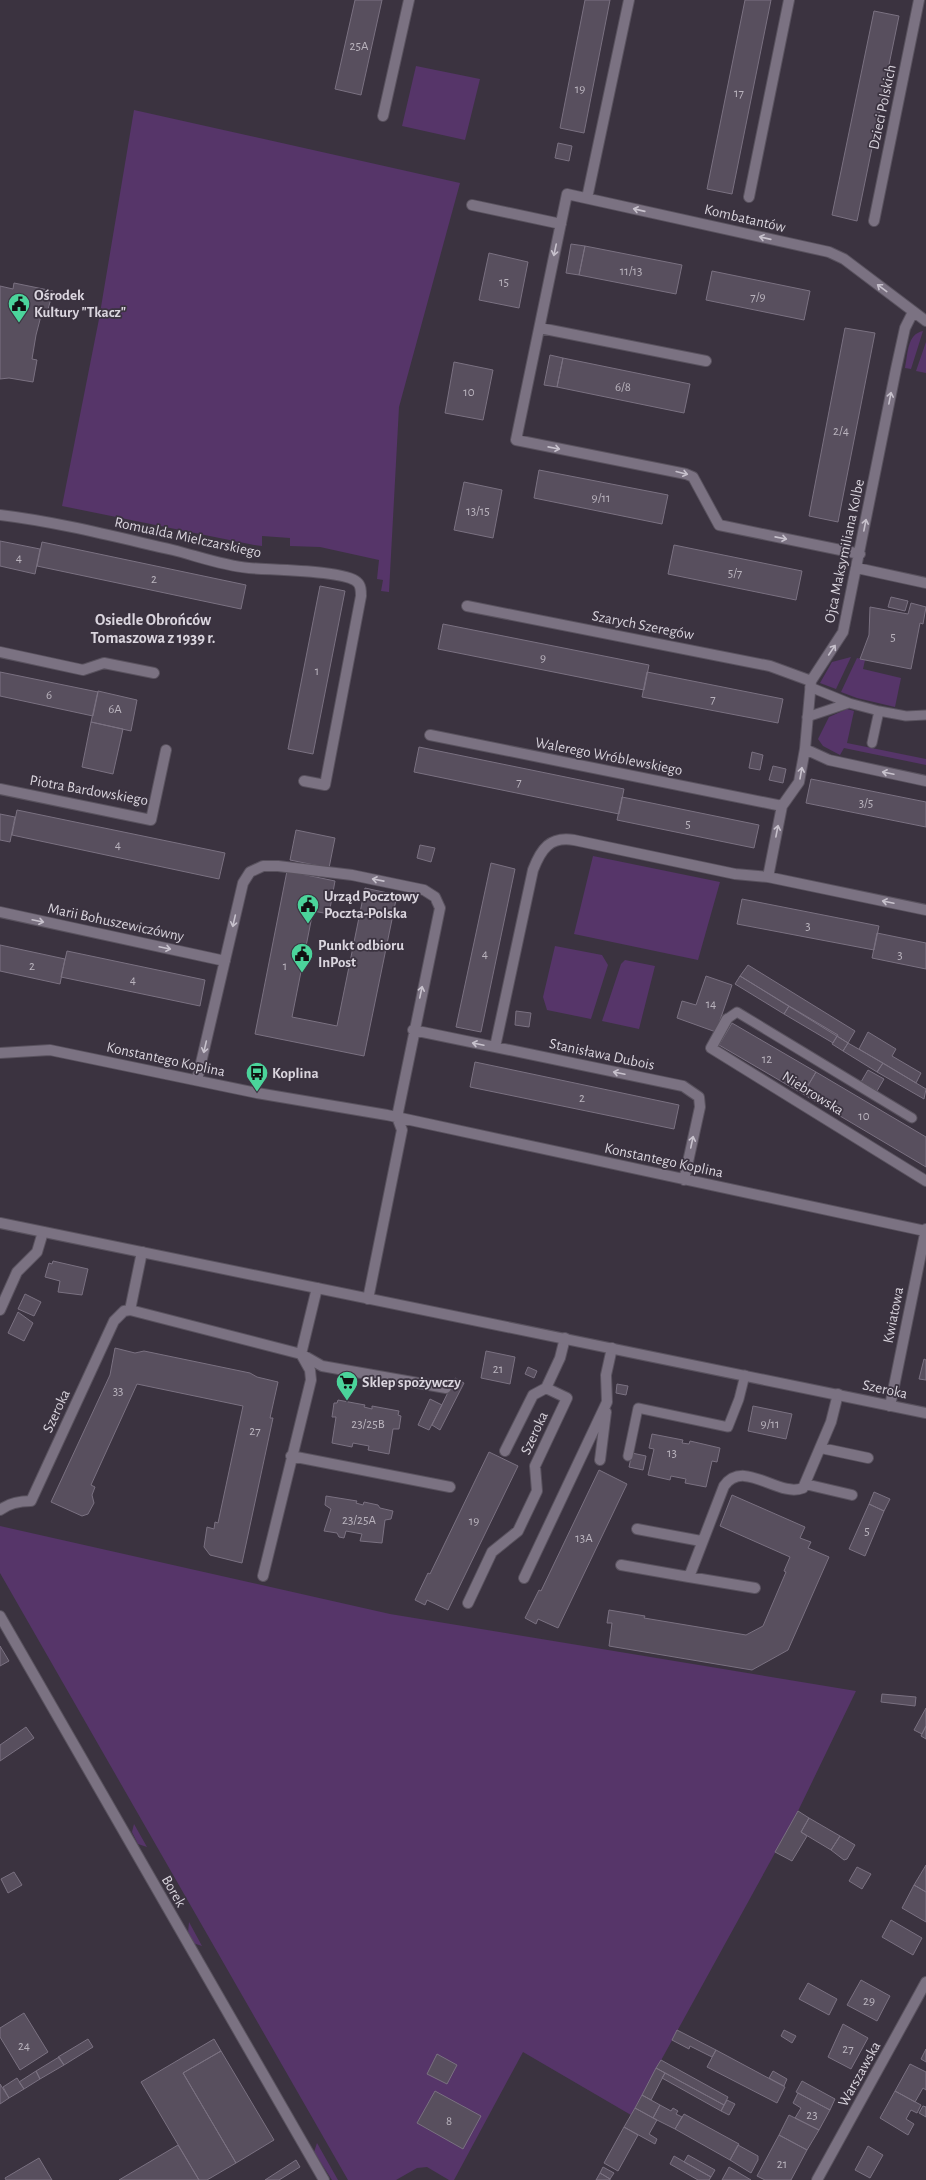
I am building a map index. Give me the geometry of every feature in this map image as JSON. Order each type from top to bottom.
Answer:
[{"type":"street","points":[[383,116],[409,0]]},
{"type":"street","points":[[587,198],[629,0]]},
{"type":"street","points":[[749,198],[789,0]]},
{"type":"street","name":"Dzieci Polskich","points":[[874,221],[919,0]]},
{"type":"street","name":"Kombatantów","points":[[860,554],[719,526],[693,477],[686,474],[516,440],[567,194],[829,252],[844,259],[926,321]]},
{"type":"street","points":[[472,205],[561,224]]},
{"type":"street","name":"Ojca Maksymiliana Kolbe","points":[[768,877],[782,806],[799,782],[805,749],[811,684],[844,632],[905,328],[913,312]]},
{"type":"street","points":[[540,328],[706,361]]},
{"type":"street","name":"Romualda Mielczarskiego","points":[[0,515],[30,519],[119,537],[247,568],[321,573],[350,578],[357,582],[361,589],[361,596],[325,785],[304,781]]},
{"type":"street","points":[[857,568],[926,583]]},
{"type":"street","name":"Szarych Szeregów","points":[[467,606],[770,666],[811,684]]},
{"type":"street","points":[[0,652],[83,670],[104,663],[154,673]]},
{"type":"street","name":"Walerego Wróblewskiego","points":[[430,735],[782,806]]},
{"type":"street","points":[[805,749],[829,760],[926,781]]},
{"type":"street","name":"Piotra Bardowskiego","points":[[0,789],[151,820],[166,750]]},
{"type":"street","points":[[495,1047],[532,876],[537,860],[544,848],[555,840],[565,838],[735,874],[768,877],[926,910]]},
{"type":"street","points":[[197,1080],[243,883],[250,872],[263,866],[278,866],[352,875],[424,890],[435,896],[440,908],[397,1117],[402,1130],[368,1298]]},
{"type":"street","name":"Marii Bohuszewiczówny","points":[[0,912],[225,961]]},
{"type":"street","name":"Niebrowska","points":[[728,1019],[711,1048],[926,1181]]},
{"type":"street","name":"Stanisława Dubois","points":[[414,1030],[683,1086],[699,1097],[700,1107],[684,1180]]},
{"type":"street","name":"Konstantego Koplina","points":[[0,1053],[50,1050],[197,1080],[397,1117],[684,1180],[926,1230]]},
{"type":"street","name":"Szeroka","points":[[0,1223],[926,1413]]},
{"type":"street","name":"Kwiatowa","points":[[890,1406],[926,1230]]},
{"type":"street","points":[[0,1310],[17,1272],[37,1252],[43,1232]]},
{"type":"street","points":[[142,1252],[130,1310],[301,1354],[322,1366],[446,1388]]},
{"type":"street","points":[[263,1576],[291,1456],[311,1380],[310,1370],[301,1354],[317,1288]]},
{"type":"street","name":"Szeroka","points":[[0,1510],[5,1506],[21,1501],[31,1501],[114,1321],[124,1311],[130,1310]]},
{"type":"street","name":"Szeroka","points":[[505,1451],[533,1395],[546,1388],[560,1358],[565,1338]]},
{"type":"street","points":[[600,1460],[607,1402],[606,1375],[612,1348]]},
{"type":"street","name":"Szeroka","points":[[468,1603],[492,1552],[518,1531],[537,1491],[535,1466],[567,1398],[546,1388]]},
{"type":"street","points":[[689,1577],[701,1541],[724,1486],[729,1479],[738,1476],[747,1476],[796,1491],[803,1488],[832,1419],[838,1394]]},
{"type":"street","points":[[524,1578],[607,1402]]},
{"type":"street","points":[[821,1448],[868,1458]]},
{"type":"street","points":[[291,1456],[450,1487]]},
{"type":"street","points":[[805,1484],[852,1495]]},
{"type":"street","points":[[637,1529],[701,1541]]},
{"type":"street","points":[[622,1565],[755,1588]]},
{"type":"street","name":"Borek","points":[[0,1616],[324,2180]]},
{"type":"street","name":"Warszawska","points":[[817,2180],[926,1982]]},
{"type":"lane","points":[[811,684],[849,703],[906,716],[926,715]]},
{"type":"lane","points":[[807,717],[849,703]]},
{"type":"lane","points":[[872,742],[879,711]]},
{"type":"lane","points":[[728,1019],[737,1012],[912,1118]]},
{"type":"lane","points":[[628,1456],[638,1408],[728,1427],[739,1399],[745,1375]]},
{"type":"shaded area","points":[[416,66],[480,79],[465,140],[402,126]]},
{"type":"shaded area","points":[[134,110],[460,183],[399,407],[389,592],[381,591],[383,580],[377,579],[379,560],[320,547],[290,546],[290,538],[262,536],[262,546],[254,545],[62,506],[99,319]]},
{"type":"shaded area","points":[[923,331],[911,369],[905,368],[911,340],[918,333]]},
{"type":"shaded area","points":[[926,342],[926,373],[916,371]]},
{"type":"shaded area","points":[[851,657],[836,689],[820,683],[832,662]]},
{"type":"shaded area","points":[[857,658],[865,660],[863,669],[901,678],[895,707],[857,698],[841,692]]},
{"type":"shaded area","points":[[847,709],[854,711],[847,743],[926,759],[926,765],[844,748],[840,755],[823,746],[818,739],[829,717]]},
{"type":"shaded area","points":[[593,856],[720,882],[698,960],[574,934]]},
{"type":"shaded area","points":[[555,946],[602,955],[608,965],[591,1019],[547,1010],[543,997]]},
{"type":"shaded area","points":[[625,960],[655,966],[639,1029],[602,1021],[621,964]]},
{"type":"shaded area","points":[[0,1526],[390,1614],[856,1691],[798,1811],[631,2115],[523,2052],[454,2180],[449,2180],[427,2167],[417,2168],[396,2180],[348,2180],[0,1573]]},
{"type":"shaded area","points":[[134,1824],[147,1847],[138,1844],[132,1832]]},
{"type":"shaded area","points":[[189,1922],[202,1946],[193,1943],[188,1933]]},
{"type":"shaded area","points":[[317,2143],[338,2180],[332,2180],[314,2152]]},
{"type":"building","points":[[355,0],[382,0],[361,95],[335,89]]},
{"type":"building","points":[[585,0],[610,0],[584,133],[560,128]]},
{"type":"building","points":[[745,0],[771,0],[732,194],[707,189]]},
{"type":"building","points":[[874,11],[899,16],[857,221],[832,215]]},
{"type":"building","points":[[558,143],[572,146],[569,161],[555,158]]},
{"type":"building","points":[[571,244],[585,246],[579,275],[566,273]]},
{"type":"building","points":[[585,246],[682,265],[676,294],[579,275]]},
{"type":"building","points":[[489,253],[528,262],[519,308],[479,300]]},
{"type":"building","points":[[712,271],[810,291],[804,320],[706,300]]},
{"type":"building","name":"Ośrodek Kultury \"Tkacz\"","points":[[14,283],[53,291],[47,313],[42,312],[36,335],[32,359],[37,360],[33,382],[9,378],[0,379],[0,286],[13,289]]},
{"type":"building","points":[[845,328],[875,333],[838,522],[809,516]]},
{"type":"building","points":[[550,355],[563,358],[557,387],[544,385]]},
{"type":"building","points":[[563,358],[690,384],[684,413],[557,387]]},
{"type":"building","points":[[454,362],[493,370],[483,420],[445,413]]},
{"type":"building","points":[[539,470],[668,495],[662,524],[534,498]]},
{"type":"building","points":[[464,482],[502,490],[493,538],[454,530]]},
{"type":"building","points":[[0,541],[40,549],[35,574],[0,566]]},
{"type":"building","points":[[42,542],[246,585],[241,609],[37,566]]},
{"type":"building","points":[[674,545],[802,571],[796,600],[668,574]]},
{"type":"building","points":[[320,586],[345,591],[313,754],[288,749]]},
{"type":"building","points":[[891,597],[908,601],[905,611],[888,607]]},
{"type":"building","points":[[911,603],[926,607],[923,624],[920,623],[911,669],[860,659],[869,635],[870,607],[908,614]]},
{"type":"building","points":[[443,624],[649,665],[644,690],[438,649]]},
{"type":"building","points":[[0,672],[98,692],[93,716],[0,696]]},
{"type":"building","points":[[647,672],[783,699],[778,723],[642,697]]},
{"type":"building","points":[[98,691],[137,700],[131,731],[91,722]]},
{"type":"building","points":[[91,722],[123,729],[113,774],[82,767]]},
{"type":"building","points":[[419,747],[624,789],[619,814],[414,772]]},
{"type":"building","points":[[752,752],[763,755],[760,770],[749,768]]},
{"type":"building","points":[[773,766],[786,769],[783,783],[769,780]]},
{"type":"building","points":[[811,779],[926,802],[926,827],[806,803]]},
{"type":"building","points":[[622,797],[759,825],[754,848],[617,820]]},
{"type":"building","points":[[17,810],[225,853],[219,879],[12,835]]},
{"type":"building","points":[[0,814],[15,817],[10,842],[0,840]]},
{"type":"building","points":[[296,830],[335,838],[329,868],[290,860]]},
{"type":"building","points":[[420,845],[435,848],[431,862],[417,858]]},
{"type":"building","points":[[491,863],[515,869],[481,1032],[456,1027]]},
{"type":"building","points":[[287,871],[335,881],[329,914],[313,911],[292,1017],[337,1026],[365,888],[397,895],[364,1056],[255,1034]]},
{"type":"building","points":[[742,899],[879,926],[874,950],[737,924]]},
{"type":"building","points":[[877,933],[926,943],[926,969],[872,958]]},
{"type":"building","points":[[0,945],[65,959],[60,984],[0,971]]},
{"type":"building","points":[[67,951],[205,980],[200,1006],[61,977]]},
{"type":"building","points":[[748,965],[855,1031],[848,1043],[740,976]]},
{"type":"building","points":[[706,976],[732,985],[716,1032],[677,1018],[682,1001],[696,1005]]},
{"type":"building","points":[[740,976],[789,1006],[784,1014],[735,984]]},
{"type":"building","points":[[789,1006],[838,1035],[833,1043],[784,1014]]},
{"type":"building","points":[[516,1011],[531,1013],[529,1027],[515,1025]]},
{"type":"building","points":[[732,1023],[816,1072],[803,1094],[719,1045]]},
{"type":"building","points":[[868,1032],[896,1049],[892,1056],[921,1073],[916,1083],[859,1049]]},
{"type":"building","points":[[837,1036],[848,1043],[843,1051],[832,1044]]},
{"type":"building","points":[[848,1043],[883,1063],[877,1072],[843,1051]]},
{"type":"building","points":[[475,1062],[679,1105],[674,1129],[470,1087]]},
{"type":"building","points":[[883,1063],[926,1089],[924,1099],[877,1072]]},
{"type":"building","points":[[868,1070],[884,1079],[877,1091],[861,1082]]},
{"type":"building","points":[[816,1072],[926,1137],[926,1167],[803,1094]]},
{"type":"building","points":[[53,1261],[88,1269],[82,1295],[58,1292],[60,1281],[45,1277],[49,1263],[52,1264]]},
{"type":"building","points":[[25,1294],[41,1302],[34,1316],[18,1309]]},
{"type":"building","points":[[18,1312],[33,1323],[24,1341],[8,1333]]},
{"type":"building","points":[[115,1348],[135,1353],[144,1351],[250,1373],[257,1377],[278,1382],[270,1418],[273,1418],[242,1563],[210,1555],[204,1547],[207,1527],[214,1529],[215,1522],[218,1523],[243,1406],[137,1384],[91,1485],[95,1487],[92,1495],[94,1503],[88,1514],[82,1516],[51,1502],[110,1375]]},
{"type":"building","points":[[486,1351],[515,1357],[510,1384],[481,1378]]},
{"type":"building","points":[[924,1359],[926,1360],[926,1380],[919,1379]]},
{"type":"building","points":[[528,1367],[537,1371],[534,1378],[525,1374]]},
{"type":"building","points":[[455,1378],[464,1383],[440,1430],[432,1425]]},
{"type":"building","points":[[617,1384],[628,1386],[626,1395],[616,1393]]},
{"type":"building","points":[[430,1399],[442,1405],[429,1430],[418,1425]]},
{"type":"building","points":[[338,1400],[365,1405],[364,1407],[372,1409],[372,1406],[399,1411],[398,1415],[401,1416],[399,1429],[393,1429],[389,1454],[368,1450],[369,1446],[353,1443],[352,1447],[332,1443],[336,1417],[332,1417],[334,1403],[337,1403]]},
{"type":"building","points":[[753,1406],[792,1414],[786,1439],[748,1431]]},
{"type":"building","points":[[652,1434],[683,1440],[682,1443],[689,1444],[690,1441],[720,1448],[717,1462],[712,1461],[706,1487],[685,1483],[686,1479],[671,1476],[670,1480],[648,1475],[654,1449],[649,1448]]},
{"type":"building","points":[[489,1452],[518,1466],[448,1610],[427,1600],[425,1605],[415,1600],[428,1573],[430,1574]]},
{"type":"building","points":[[632,1453],[646,1456],[643,1470],[629,1467]]},
{"type":"building","points":[[599,1470],[627,1484],[558,1628],[538,1619],[536,1624],[525,1618],[539,1590],[541,1591]]},
{"type":"building","points":[[874,1492],[890,1499],[884,1511],[869,1504]]},
{"type":"building","points":[[732,1495],[805,1527],[800,1538],[811,1542],[808,1548],[829,1557],[788,1650],[752,1670],[609,1646],[612,1623],[607,1623],[609,1610],[645,1616],[644,1618],[746,1635],[763,1626],[786,1572],[784,1571],[790,1557],[720,1526]]},
{"type":"building","points":[[326,1496],[357,1501],[356,1503],[363,1505],[364,1502],[378,1505],[380,1508],[393,1511],[391,1519],[385,1520],[382,1543],[360,1541],[362,1534],[346,1531],[344,1538],[339,1537],[337,1533],[324,1531],[331,1509],[325,1505]]},
{"type":"building","points":[[869,1504],[884,1511],[865,1556],[849,1549]]},
{"type":"building","points":[[0,1646],[9,1661],[0,1666]]},
{"type":"building","points":[[882,1694],[916,1697],[915,1706],[881,1702]]},
{"type":"building","points":[[926,1708],[926,1726],[922,1734],[914,1730]]},
{"type":"building","points":[[926,1726],[926,1739],[921,1736]]},
{"type":"building","points":[[26,1727],[34,1738],[0,1761],[0,1745]]},
{"type":"building","points":[[798,1811],[809,1818],[801,1832],[807,1836],[792,1861],[775,1852]]},
{"type":"building","points":[[809,1818],[840,1836],[831,1850],[801,1832]]},
{"type":"building","points":[[840,1836],[855,1845],[847,1859],[844,1860],[831,1850]]},
{"type":"building","points":[[926,1865],[926,1892],[914,1885]]},
{"type":"building","points":[[857,1867],[871,1874],[862,1889],[849,1881]]},
{"type":"building","points":[[14,1872],[22,1885],[8,1893],[1,1879]]},
{"type":"building","points":[[914,1885],[926,1892],[926,1922],[902,1908]]},
{"type":"building","points":[[891,1920],[922,1938],[913,1955],[882,1937]]},
{"type":"building","points":[[861,1980],[890,1996],[877,2021],[847,2005]]},
{"type":"building","points":[[808,1983],[837,1999],[829,2015],[799,1999]]},
{"type":"building","points":[[24,2013],[48,2052],[20,2070],[0,2037],[0,2028]]},
{"type":"building","points":[[843,2024],[868,2038],[851,2069],[828,2057]]},
{"type":"building","points":[[677,2030],[716,2050],[712,2057],[690,2046],[689,2049],[672,2040]]},
{"type":"building","points":[[784,2030],[796,2036],[792,2043],[781,2036]]},
{"type":"building","points":[[88,2039],[93,2047],[64,2065],[58,2057]]},
{"type":"building","points":[[214,2039],[221,2051],[183,2073],[236,2163],[207,2180],[199,2180],[141,2082]]},
{"type":"building","points":[[926,2049],[926,2062],[921,2059]]},
{"type":"building","points":[[716,2050],[785,2087],[777,2103],[707,2067]]},
{"type":"building","points":[[221,2051],[274,2140],[236,2163],[183,2073]]},
{"type":"building","points":[[437,2054],[457,2065],[447,2084],[427,2074]]},
{"type":"building","points":[[59,2057],[64,2065],[40,2079],[36,2071]]},
{"type":"building","points":[[661,2060],[728,2097],[724,2105],[656,2068]]},
{"type":"building","points":[[910,2064],[926,2072],[926,2090],[923,2088],[915,2102],[895,2091]]},
{"type":"building","points":[[656,2068],[665,2073],[651,2100],[642,2095]]},
{"type":"building","points":[[36,2071],[40,2079],[24,2089],[19,2082]]},
{"type":"building","points":[[773,2071],[787,2079],[784,2086],[769,2078]]},
{"type":"building","points":[[665,2073],[724,2105],[721,2111],[662,2078]]},
{"type":"building","points":[[17,2078],[24,2089],[9,2098],[3,2087]]},
{"type":"building","points":[[802,2081],[835,2099],[830,2110],[796,2092]]},
{"type":"building","points":[[0,2084],[9,2098],[0,2104]]},
{"type":"building","points":[[435,2091],[481,2116],[463,2149],[417,2123]]},
{"type":"building","points":[[895,2091],[921,2105],[917,2113],[911,2110],[906,2119],[914,2124],[908,2135],[880,2118]]},
{"type":"building","points":[[798,2093],[830,2110],[819,2130],[795,2118],[801,2108],[793,2103]]},
{"type":"building","points":[[642,2095],[660,2105],[653,2118],[635,2108]]},
{"type":"building","points":[[727,2100],[735,2104],[729,2115],[721,2111]]},
{"type":"building","points":[[660,2105],[671,2111],[673,2108],[678,2111],[676,2114],[682,2117],[675,2129],[653,2118]]},
{"type":"building","points":[[923,2106],[926,2107],[926,2117],[919,2113]]},
{"type":"building","points":[[635,2108],[657,2120],[649,2134],[657,2139],[655,2144],[624,2127]]},
{"type":"building","points":[[684,2114],[739,2144],[730,2160],[675,2129]]},
{"type":"building","points":[[789,2115],[819,2130],[807,2150],[779,2135]]},
{"type":"building","points":[[624,2127],[638,2135],[618,2171],[604,2163]]},
{"type":"building","points":[[779,2135],[807,2150],[791,2180],[765,2180],[757,2176]]},
{"type":"building","points":[[178,2145],[199,2180],[119,2180]]},
{"type":"building","points":[[738,2145],[758,2156],[758,2160],[751,2173],[730,2160]]},
{"type":"building","points":[[868,2146],[883,2155],[870,2178],[855,2170]]},
{"type":"building","points":[[688,2155],[715,2170],[711,2177],[684,2162]]},
{"type":"building","points":[[674,2156],[711,2177],[709,2180],[698,2180],[670,2164]]},
{"type":"building","points":[[39,2158],[52,2180],[6,2180],[5,2178]]},
{"type":"building","points":[[296,2160],[300,2167],[279,2180],[265,2180]]},
{"type":"building","points":[[603,2167],[614,2173],[610,2179],[600,2173]]},
{"type":"building","points":[[729,2167],[751,2180],[722,2180]]},
{"type":"building","points":[[600,2173],[610,2179],[610,2180],[596,2180]]},
{"type":"place","name":"Ośrodek Kultury \"Tkacz\"","points":[[19,324]]},
{"type":"place","name":"Urząd Pocztowy Poczta-Polska","points":[[308,924]]},
{"type":"place","name":"Punkt odbioru InPost","points":[[302,974]]},
{"type":"place","name":"Koplina","points":[[257,1092]]},
{"type":"place","name":"Sklep spożywczy","points":[[347,1402]]},
{"type":"district","name":"Osiedle Obrońców Tomaszowa z 1939 r.","points":[[153,628]]}]
